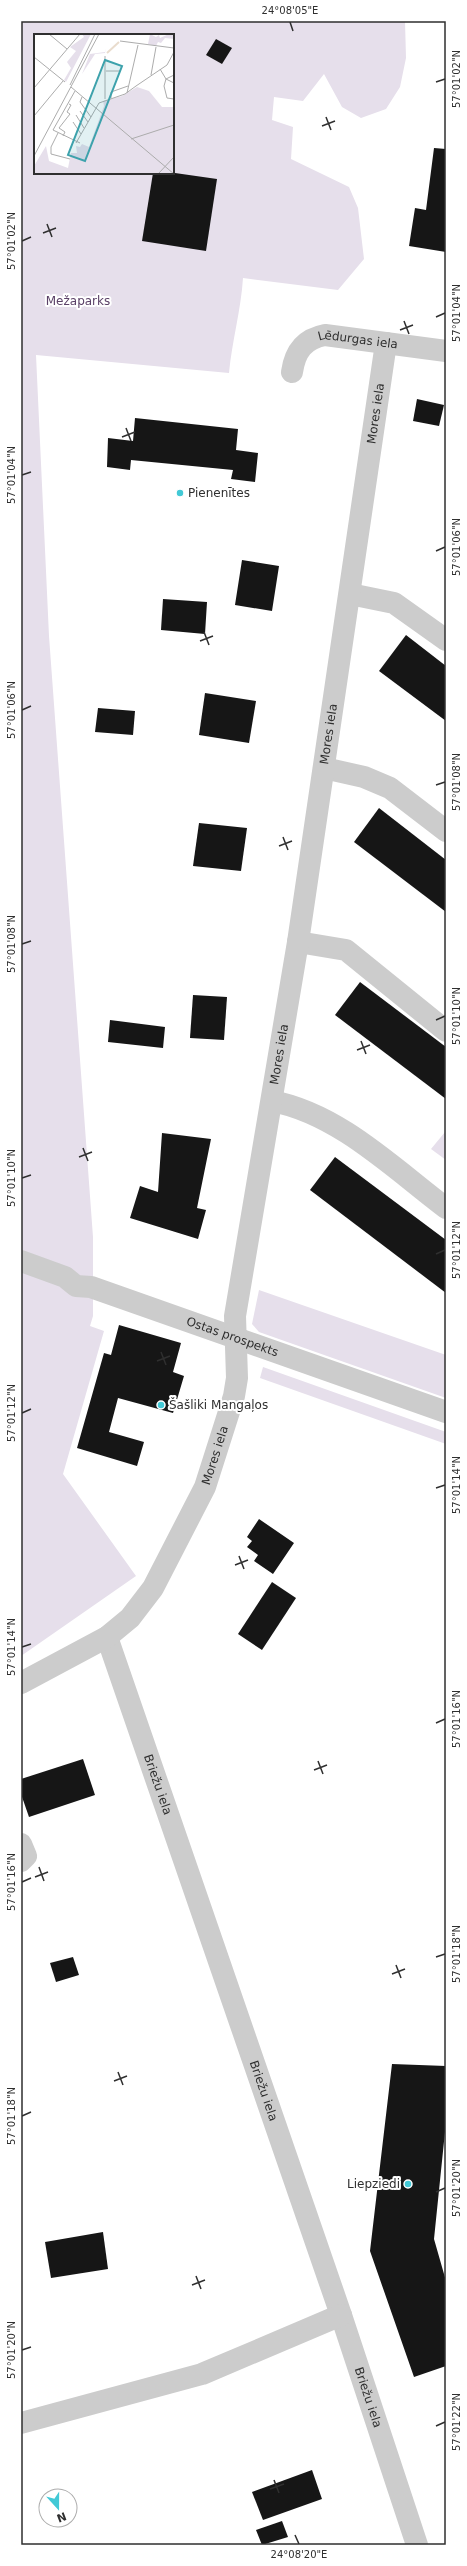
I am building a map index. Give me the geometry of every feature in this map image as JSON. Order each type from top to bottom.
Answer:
[{"type":"street","name":"Lēdurgas iela","points":[[292,372],[293,361],[298,351],[307,341],[325,335],[446,351]]},
{"type":"street","name":"Mores iela","points":[[21,1683],[107,1637],[130,1618],[153,1588],[205,1487],[234,1396],[237,1378],[237,1302],[298,942],[386,343]]},
{"type":"street","points":[[350,594],[394,604],[446,640]]},
{"type":"street","points":[[324,768],[364,777],[390,788],[446,831]]},
{"type":"street","points":[[298,942],[346,950],[446,1031]]},
{"type":"street","points":[[272,1101],[294,1105],[340,1128],[446,1208]]},
{"type":"street","name":"Ostas prospekts","points":[[21,1261],[66,1277],[76,1286],[91,1287],[446,1412]]},
{"type":"street","name":"Briežu iela","points":[[107,1637],[341,2315],[417,2545]]},
{"type":"street","points":[[21,1844],[26,1856],[21,1861]]},
{"type":"street","points":[[21,2423],[202,2374],[341,2315]]},
{"type":"green space","name":"Mežaparks","points":[[21,21],[405,21],[406,58],[400,87],[386,109],[361,118],[342,107],[324,74],[303,101],[274,97],[272,120],[293,127],[291,159],[349,187],[358,208],[364,259],[338,290],[243,278],[229,373],[36,355],[49,636],[93,1237],[93,1316],[90,1326],[104,1331],[63,1474],[136,1576],[21,1656]]},
{"type":"green space","points":[[445,1132],[446,1133],[446,1160],[431,1149]]},
{"type":"green space","points":[[259,1290],[446,1355],[446,1398],[259,1332],[252,1324]]},
{"type":"green space","points":[[263,1367],[446,1432],[446,1444],[260,1378]]},
{"type":"building","points":[[216,39],[232,48],[222,64],[206,55]]},
{"type":"building","points":[[434,148],[446,149],[446,252],[409,246],[415,208],[426,210]]},
{"type":"building","points":[[175,173],[217,179],[206,251],[142,241],[153,174]]},
{"type":"building","points":[[417,399],[444,405],[439,426],[413,421]]},
{"type":"building","points":[[135,418],[238,429],[236,450],[258,453],[255,482],[231,479],[233,470],[131,460],[130,470],[107,467],[108,438],[133,441]]},
{"type":"building","points":[[242,560],[279,566],[272,611],[235,605]]},
{"type":"building","points":[[163,599],[207,602],[205,634],[161,630]]},
{"type":"building","points":[[406,635],[446,666],[446,721],[379,671]]},
{"type":"building","points":[[205,693],[256,701],[249,743],[199,735]]},
{"type":"building","points":[[98,708],[135,711],[133,735],[95,732]]},
{"type":"building","points":[[379,808],[446,860],[446,912],[354,842]]},
{"type":"building","points":[[199,823],[247,828],[241,871],[193,866]]},
{"type":"building","points":[[360,982],[446,1047],[446,1099],[335,1015]]},
{"type":"building","points":[[193,995],[227,997],[224,1040],[190,1038]]},
{"type":"building","points":[[110,1020],[165,1027],[163,1048],[108,1042]]},
{"type":"building","points":[[162,1133],[211,1139],[197,1208],[206,1210],[198,1239],[130,1218],[140,1186],[158,1192]]},
{"type":"building","points":[[335,1157],[446,1240],[446,1293],[310,1190]]},
{"type":"building","name":"Šašliki Mangaļos","points":[[119,1325],[181,1343],[173,1372],[184,1376],[173,1413],[118,1398],[109,1432],[144,1442],[137,1466],[77,1448],[104,1353],[111,1355]]},
{"type":"building","points":[[259,1519],[294,1543],[273,1574],[254,1561],[258,1555],[247,1547],[252,1541],[247,1537]]},
{"type":"building","points":[[272,1582],[296,1598],[262,1650],[238,1634]]},
{"type":"building","points":[[83,1759],[95,1795],[29,1817],[21,1794],[21,1779]]},
{"type":"building","points":[[73,1957],[79,1975],[56,1982],[50,1963]]},
{"type":"building","name":"Liepziedi","points":[[392,2064],[446,2066],[446,2122],[434,2239],[446,2281],[446,2366],[414,2377],[370,2251]]},
{"type":"building","points":[[103,2232],[108,2269],[51,2278],[45,2242]]},
{"type":"building","points":[[312,2470],[322,2499],[263,2520],[252,2492]]},
{"type":"building","points":[[282,2521],[288,2537],[262,2545],[256,2530]]},
{"type":"place","name":"Pienenītes","points":[[180,493]]},
{"type":"place","name":"Šašliki Mangaļos","points":[[161,1405]]},
{"type":"place","name":"Liepziedi","points":[[408,2184]]}]
